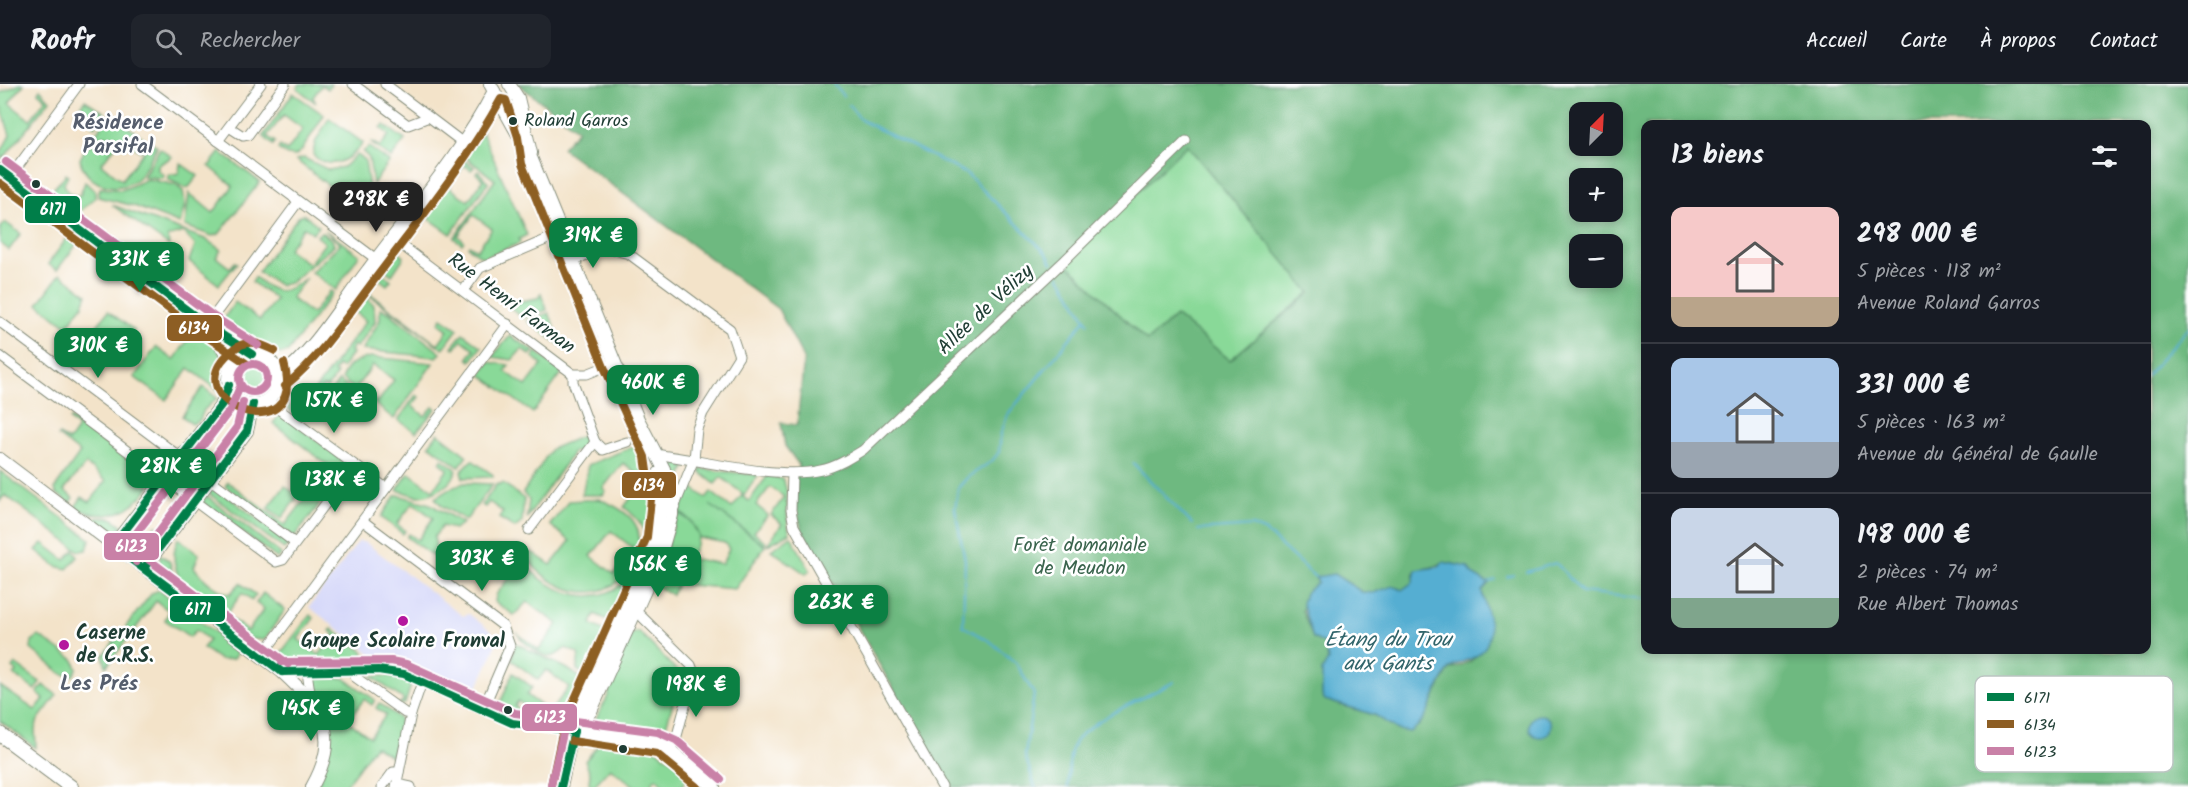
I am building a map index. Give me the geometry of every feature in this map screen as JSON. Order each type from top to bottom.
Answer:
[{"type":"main road","points":[[0,734],[72,787]]},
{"type":"street","points":[[79,84],[5,173],[207,325],[252,354],[267,358],[276,372],[275,390],[266,400],[253,404],[241,400],[229,385]]},
{"type":"street","points":[[142,84],[376,259]]},
{"type":"street","points":[[218,141],[261,84]]},
{"type":"street","points":[[229,127],[243,136],[248,135],[285,84]]},
{"type":"street","points":[[353,84],[408,125],[429,117]]},
{"type":"street","points":[[385,84],[462,142]]},
{"type":"street","points":[[492,87],[513,91]]},
{"type":"street","points":[[492,87],[532,160],[614,363],[669,485],[672,515]]},
{"type":"street","points":[[276,372],[297,364],[479,120],[492,87]]},
{"type":"street","points":[[508,117],[513,91]]},
{"type":"street","points":[[513,91],[525,122],[532,160]]},
{"type":"street","points":[[479,120],[508,117]]},
{"type":"street","name":"Allée de Vélizy","points":[[655,454],[792,474],[824,470],[863,450],[1065,260],[1186,141]]},
{"type":"street","points":[[207,325],[298,202]]},
{"type":"street","points":[[464,290],[476,270],[562,233]]},
{"type":"street","name":"Rue Henri Farman","points":[[392,238],[573,374],[586,375],[614,363]]},
{"type":"street","points":[[573,260],[606,248],[629,254],[730,329],[739,356],[703,413],[697,429],[694,459],[672,515],[666,542],[632,608]]},
{"type":"street","points":[[0,322],[295,543]]},
{"type":"street","points":[[261,657],[508,324]]},
{"type":"street","points":[[207,325],[233,364]]},
{"type":"street","points":[[113,546],[222,404],[233,364],[242,357],[252,354]]},
{"type":"street","points":[[0,356],[276,562],[283,560],[354,466]]},
{"type":"street","points":[[573,374],[573,382],[596,442],[603,450],[627,442]]},
{"type":"street","points":[[266,400],[386,488]]},
{"type":"street","points":[[144,568],[247,431],[253,404]]},
{"type":"street","points":[[529,530],[596,442]]},
{"type":"street","points":[[561,787],[574,731],[591,711],[657,540],[661,521],[661,479],[655,454]]},
{"type":"street","points":[[0,459],[282,672],[311,699]]},
{"type":"street","points":[[792,474],[791,510],[794,526],[942,787]]},
{"type":"street","points":[[363,521],[503,626],[509,636],[508,655],[486,702]]},
{"type":"street","points":[[632,608],[691,665],[694,674],[675,743],[670,749]]},
{"type":"street","points":[[354,670],[355,677],[405,713],[411,714]]},
{"type":"street","points":[[282,672],[391,671],[422,681],[512,723],[655,742],[670,749],[714,787]]},
{"type":"street","points":[[307,672],[311,699],[323,722],[326,744],[322,766],[312,787]]},
{"type":"street","points":[[411,787],[396,785],[411,714],[422,681]]},
{"type":"street","points":[[382,787],[393,772],[399,772]]},
{"type":"shaded area","name":"Groupe Scolaire Fronval","points":[[359,541],[366,543],[463,616],[469,614],[492,632],[496,641],[494,651],[472,699],[407,668],[382,662],[309,607]]},
{"type":"green space","points":[[24,84],[9,103],[30,120],[46,99],[38,92],[40,89],[50,100],[3,159],[0,154],[10,135],[0,103],[0,93]]},
{"type":"green space","points":[[300,84],[331,84],[328,89],[322,85],[313,97],[316,103],[297,88]]},
{"type":"green space","name":"Forêt domaniale de Meudon","points":[[518,84],[2188,84],[2188,787],[950,787],[802,530],[796,497],[799,465],[785,446],[781,423],[797,425],[804,359],[778,309],[562,148],[578,130]],"holes":[[[1187,145],[1310,293],[1230,360],[1176,316],[1147,341],[1065,262]],[[1443,562],[1468,567],[1472,574],[1488,583],[1482,591],[1489,627],[1487,644],[1471,661],[1449,670],[1419,725],[1398,730],[1381,718],[1340,705],[1322,696],[1322,671],[1328,660],[1325,644],[1313,638],[1302,610],[1318,582],[1315,578],[1334,574],[1362,592],[1373,593],[1393,586],[1402,590],[1413,582],[1414,573]]]},
{"type":"green space","points":[[293,93],[324,115],[302,150],[295,156],[287,155],[278,149],[280,146],[287,151],[303,129],[284,115],[267,136],[275,142],[273,145],[263,136]]},
{"type":"green space","points":[[85,100],[105,113],[95,127],[92,125],[96,118],[83,109],[78,114],[75,112]]},
{"type":"green space","points":[[110,114],[148,141],[140,151],[123,140],[111,136],[91,140]]},
{"type":"green space","points":[[329,118],[363,143],[353,154],[340,162],[326,163],[313,155],[315,143]]},
{"type":"green space","points":[[384,125],[405,140],[391,158],[371,143],[380,147],[389,135],[381,128]]},
{"type":"green space","points":[[482,132],[527,235],[519,239],[520,243],[483,258],[468,247],[469,245],[477,250],[492,229],[473,215],[458,236],[464,241],[462,244],[454,238],[495,180],[464,156]]},
{"type":"green space","points":[[107,138],[127,145],[125,148],[118,143],[101,164],[122,180],[151,142],[157,146],[146,168],[137,179],[129,184],[111,187],[102,185],[88,175],[83,168],[80,159],[86,147]]},
{"type":"green space","points":[[1187,145],[1310,292],[1230,360],[1176,316],[1147,341],[1065,262]]},
{"type":"green space","points":[[369,147],[389,162],[373,184],[369,158],[363,152]]},
{"type":"green space","points":[[160,148],[172,157],[158,165],[158,170],[164,175],[163,178],[143,177]]},
{"type":"green space","points":[[220,152],[260,182],[219,234],[212,236],[185,226],[189,193],[213,213],[233,186],[209,166]]},
{"type":"green space","points":[[357,155],[365,160],[369,188],[355,206],[296,160],[304,158],[329,170],[343,167]]},
{"type":"green space","points":[[462,159],[474,167],[471,170],[464,165],[449,187],[468,201],[483,180],[476,173],[478,171],[488,182],[451,234],[421,213]]},
{"type":"green space","points":[[180,163],[198,176],[189,187],[185,188],[168,179],[169,175],[179,173]]},
{"type":"green space","points":[[66,174],[68,176],[64,184],[68,192],[76,196],[80,195],[85,182],[95,191],[95,198],[77,214],[50,193]]},
{"type":"green space","points":[[147,179],[175,185],[183,191],[185,204],[180,224],[134,206],[98,197],[100,188],[122,190]]},
{"type":"green space","points":[[112,205],[205,239],[221,250],[216,257],[230,268],[235,262],[237,263],[219,285],[189,261],[195,245],[183,232],[168,237],[169,246]]},
{"type":"green space","points":[[303,214],[319,226],[313,233],[304,227],[288,249],[309,264],[325,243],[317,236],[321,232],[332,240],[334,245],[290,283],[279,285],[258,272],[297,218]]},
{"type":"green space","points":[[5,222],[21,234],[9,250],[0,243],[0,229]]},
{"type":"green space","points":[[325,230],[359,255],[336,290],[311,272],[340,244]]},
{"type":"green space","points":[[68,237],[77,244],[57,270],[48,264]]},
{"type":"green space","points":[[396,248],[404,257],[392,275],[381,267]]},
{"type":"green space","points":[[102,256],[201,331],[213,344],[221,355],[223,363],[219,391],[189,368],[166,400],[134,377],[156,347],[174,360],[194,331],[100,258]]},
{"type":"green space","points":[[378,270],[391,280],[387,285],[378,278],[368,292],[438,344],[448,330],[439,323],[442,318],[458,329],[443,349],[364,291]]},
{"type":"green space","points":[[60,274],[87,294],[83,305],[67,326],[38,304]]},
{"type":"green space","points":[[255,277],[269,287],[280,291],[306,278],[291,298],[312,314],[330,291],[333,293],[288,352],[280,354],[262,350],[244,341],[220,324],[235,302],[260,320],[276,299],[252,282]]},
{"type":"green space","points":[[362,293],[374,305],[375,322],[357,347],[354,345],[350,351],[352,353],[342,368],[338,366],[334,372],[337,374],[327,388],[323,386],[315,404],[311,401],[309,405],[312,407],[303,420],[283,406],[285,402],[299,412],[366,321],[351,308]]},
{"type":"green space","points":[[541,293],[547,310],[523,318],[508,306],[538,298]]},
{"type":"green space","points":[[380,308],[441,353],[437,357],[362,350],[380,320]]},
{"type":"green space","points":[[108,311],[134,330],[129,346],[114,364],[85,342]]},
{"type":"green space","points":[[549,313],[563,347],[527,321]]},
{"type":"green space","points":[[463,333],[481,347],[471,361],[468,358],[474,349],[462,340],[455,348],[452,347]]},
{"type":"green space","points":[[510,336],[534,351],[530,355],[522,349],[512,360],[492,357]]},
{"type":"green space","points":[[537,352],[562,373],[533,413],[480,374],[489,362],[509,365],[505,371],[526,386],[542,365],[533,357]]},
{"type":"green space","points":[[371,357],[433,363],[394,419],[370,400],[372,398],[378,402],[394,380],[373,365],[357,386],[366,394],[364,397],[342,379],[349,366]]},
{"type":"green space","points":[[252,359],[266,365],[272,379],[266,393],[252,399],[238,393],[232,379],[238,365]]},
{"type":"green space","points":[[339,381],[351,390],[336,410],[321,404]]},
{"type":"green space","points":[[203,387],[217,398],[204,410],[200,420],[192,424],[182,416]]},
{"type":"green space","points":[[416,395],[419,397],[412,406],[425,416],[433,407],[436,409],[416,432],[398,420]]},
{"type":"green space","points":[[281,413],[349,465],[294,538],[225,486],[228,482],[285,525],[330,467],[273,423]]},
{"type":"green space","points":[[71,418],[151,477],[147,491],[134,504],[119,512],[102,515],[75,507],[82,497],[90,502],[106,481],[86,464],[64,490],[73,498],[70,503],[56,493],[55,488],[80,453],[58,436],[69,441],[78,428],[70,420]]},
{"type":"green space","points":[[438,433],[467,456],[459,467],[429,445]]},
{"type":"green space","points":[[582,436],[587,438],[580,453],[574,451],[527,518],[529,500],[523,493],[551,449]]},
{"type":"green space","points":[[642,443],[653,475],[656,504],[652,533],[641,565],[637,562],[643,545],[644,532],[638,520],[624,507],[645,479],[623,463],[603,488],[606,491],[603,495],[582,495],[588,465]]},
{"type":"green space","points":[[442,459],[456,469],[452,479],[443,488],[420,496],[397,490],[409,473],[433,490],[448,469],[440,462]]},
{"type":"green space","points":[[472,460],[493,477],[463,478],[461,471]]},
{"type":"green space","points":[[666,461],[686,465],[676,489],[675,489]]},
{"type":"green space","points":[[701,469],[758,475],[743,497],[749,501],[768,475],[782,479],[785,484],[790,533],[766,546],[782,524],[771,515],[784,497],[770,487],[756,505],[768,515],[754,532],[766,542],[764,544],[710,505],[765,546],[735,589],[678,584],[684,570],[695,559],[722,564],[729,549],[725,543],[700,538],[692,522],[680,512],[690,486],[706,498],[711,492],[732,508],[743,494],[721,477],[715,484],[700,472]]},
{"type":"green space","points":[[0,471],[90,539],[87,550],[79,551],[5,495],[0,501]]},
{"type":"green space","points":[[464,483],[493,484],[466,520],[443,507],[435,498]]},
{"type":"green space","points":[[503,483],[524,499],[522,522],[515,528],[499,518],[503,512],[489,502],[485,507],[482,505],[496,485]]},
{"type":"green space","points":[[214,486],[289,543],[284,549],[208,493]]},
{"type":"green space","points":[[285,486],[298,496],[282,518],[268,508]]},
{"type":"green space","points":[[398,495],[430,504],[463,523],[454,529],[442,526],[434,537],[437,551],[434,557],[407,537],[409,534],[418,540],[433,518],[413,503],[397,524],[405,531],[403,534],[381,517]]},
{"type":"green space","points":[[207,496],[281,554],[278,559],[202,502]]},
{"type":"green space","points":[[599,499],[619,509],[633,521],[639,538],[634,560],[628,557],[633,548],[611,531],[591,556],[614,574],[621,565],[629,570],[618,582],[605,589],[590,592],[576,591],[561,586],[536,568],[526,556],[530,551],[551,565],[570,541],[550,525],[569,501]]},
{"type":"green space","points":[[184,501],[187,503],[155,546],[131,528],[137,525],[152,530],[156,525],[163,530]]},
{"type":"green space","points":[[679,513],[691,522],[699,536],[694,552],[672,595],[652,584]]},
{"type":"green space","points":[[96,518],[112,518],[123,526],[115,534],[108,534],[92,523]]},
{"type":"green space","points":[[129,531],[153,549],[144,559],[123,546],[122,541]]},
{"type":"green space","points":[[791,536],[810,570],[806,574],[771,550]]},
{"type":"green space","points":[[178,538],[199,554],[194,567],[210,584],[230,594],[240,583],[256,595],[252,600],[242,593],[226,615],[248,631],[264,609],[256,603],[263,593],[285,610],[264,640],[251,639],[183,586],[174,562]]},
{"type":"green space","points":[[43,543],[65,560],[74,550],[78,557],[67,569],[56,566],[36,550]]},
{"type":"green space","points":[[160,554],[170,562],[172,572],[183,591],[168,580],[162,572]]},
{"type":"green space","points":[[522,560],[546,582],[560,590],[576,594],[592,596],[607,593],[621,585],[632,572],[635,575],[614,623],[595,614],[591,624],[609,633],[589,676],[577,670],[579,654],[566,648],[554,656],[545,655],[528,645],[518,634],[539,650],[558,624],[527,602],[514,615],[495,602],[496,595]]},
{"type":"green space","points":[[159,590],[239,650],[233,659],[220,660],[203,648],[209,640],[196,630],[190,637],[165,620],[169,611],[156,601],[130,636],[126,626],[152,593]]},
{"type":"green space","points":[[310,615],[314,618],[298,639],[319,655],[335,635],[330,631],[332,629],[364,652],[362,660],[284,663],[277,658]]},
{"type":"green space","points":[[639,632],[681,675],[663,737],[602,727],[594,723],[607,698],[630,635]]},
{"type":"green space","points":[[120,634],[128,638],[106,667],[103,656]]},
{"type":"green space","points":[[39,636],[74,660],[77,669],[73,676],[62,674],[31,649],[32,641]]},
{"type":"green space","points":[[515,643],[566,668],[586,681],[572,709],[560,721],[543,718],[518,701],[515,706],[533,719],[498,708],[513,673],[532,687],[527,695],[550,712],[569,687],[546,670],[538,680],[512,660]]},
{"type":"green space","points":[[15,664],[40,682],[35,690],[14,675],[17,672],[12,668]]},
{"type":"green space","points":[[371,676],[390,676],[409,682],[411,685],[405,704],[399,704],[404,700]]},
{"type":"green space","points":[[344,678],[375,700],[372,705],[364,699],[348,721],[370,737],[386,715],[376,708],[379,703],[399,718],[400,722],[392,757],[375,746],[344,787],[317,787],[327,749],[330,723],[322,700],[313,690],[315,679]]},
{"type":"green space","points":[[43,685],[57,695],[38,720],[35,729],[36,748],[0,721],[0,686],[35,710],[44,699],[37,693]]},
{"type":"green space","points":[[600,743],[656,749],[691,774],[681,787],[666,787],[656,778],[651,784],[656,787],[636,787],[610,768],[593,787],[589,783],[590,773],[585,761]]},
{"type":"water","name":"Étang du Trou aux Gants","points":[[1443,562],[1468,567],[1472,574],[1490,582],[1482,591],[1490,635],[1480,653],[1449,670],[1423,720],[1410,732],[1398,730],[1375,715],[1325,700],[1322,696],[1322,671],[1328,660],[1325,644],[1313,638],[1302,603],[1305,593],[1318,582],[1315,577],[1334,574],[1362,592],[1373,593],[1393,586],[1402,590],[1413,582],[1416,570],[1438,567]]},
{"type":"water","points":[[1540,715],[1548,718],[1551,726],[1548,734],[1540,737],[1532,734],[1529,726],[1532,718]]},
{"type":"waterway","points":[[834,84],[843,96]]},
{"type":"waterway","points":[[849,105],[861,120],[967,174],[1047,254],[1052,263]]},
{"type":"waterway","points":[[1059,275],[1088,323]]},
{"type":"waterway","points":[[1035,787],[1025,755],[1034,694],[1016,663],[991,642],[963,626],[965,560],[955,509],[958,488],[968,477],[992,461],[999,452],[1001,433],[1008,414],[1085,320]]},
{"type":"waterway","points":[[2151,370],[2188,328]]},
{"type":"waterway","points":[[1133,463],[1192,524]]},
{"type":"waterway","points":[[1198,530],[1252,526],[1266,532],[1315,577]]},
{"type":"waterway","points":[[1526,572],[1556,563],[1582,592],[1641,598]]},
{"type":"waterway","points":[[1507,577],[1513,575]]},
{"type":"waterway","points":[[1490,582],[1495,580]]},
{"type":"waterway","points":[[1068,787],[1071,752],[1075,742],[1082,734],[1106,717],[1174,682]]},
{"type":"transit line","name":"6134","points":[[285,386],[299,374],[336,332],[459,166],[501,99],[506,100],[518,137],[522,164],[604,367],[645,457],[651,499],[647,537],[573,703],[561,738],[551,785]]},
{"type":"transit line","name":"6123","points":[[6,162],[213,316],[258,345]]},
{"type":"transit line","name":"6171","points":[[0,170],[207,325],[252,354]]},
{"type":"transit line","name":"6134","points":[[0,183],[201,333],[246,363]]},
{"type":"transit line","name":"6134","points":[[275,351],[254,343],[244,344],[233,350],[217,369],[217,387],[227,401],[243,410],[261,413],[277,407],[286,391],[284,363]]},
{"type":"transit line","name":"6123","points":[[253,364],[263,368],[267,378],[263,388],[253,392],[243,388],[239,378],[243,368],[253,364]]},
{"type":"transit line","name":"6171","points":[[113,546],[222,404],[229,385]]},
{"type":"transit line","name":"6123","points":[[239,389],[230,410],[128,544],[288,664]]},
{"type":"transit line","name":"6123","points":[[136,562],[237,427],[243,402]]},
{"type":"transit line","name":"6171","points":[[144,568],[247,431],[253,404]]},
{"type":"transit line","name":"6171","points":[[113,546],[282,672]]},
{"type":"transit line","name":"6123","points":[[282,662],[391,661],[406,664],[515,713],[658,732],[676,740],[721,779]]},
{"type":"transit line","name":"6171","points":[[282,672],[378,670],[404,674],[512,723],[574,731]]},
{"type":"transit line","name":"6123","points":[[551,785],[564,729]]},
{"type":"transit line","name":"6171","points":[[561,787],[574,731]]},
{"type":"transit line","name":"6134","points":[[572,741],[657,754],[697,787]]},
{"type":"place","name":"Roland Garros","points":[[513,121]]},
{"type":"place","name":"Groupe Scolaire Fronval","points":[[403,621]]},
{"type":"place","name":"Caserne de C.R.S.","points":[[64,645]]},
{"type":"district","name":"Résidence Parsifal","points":[[118,135]]},
{"type":"district","name":"Les Prés","points":[[99,684]]}]
